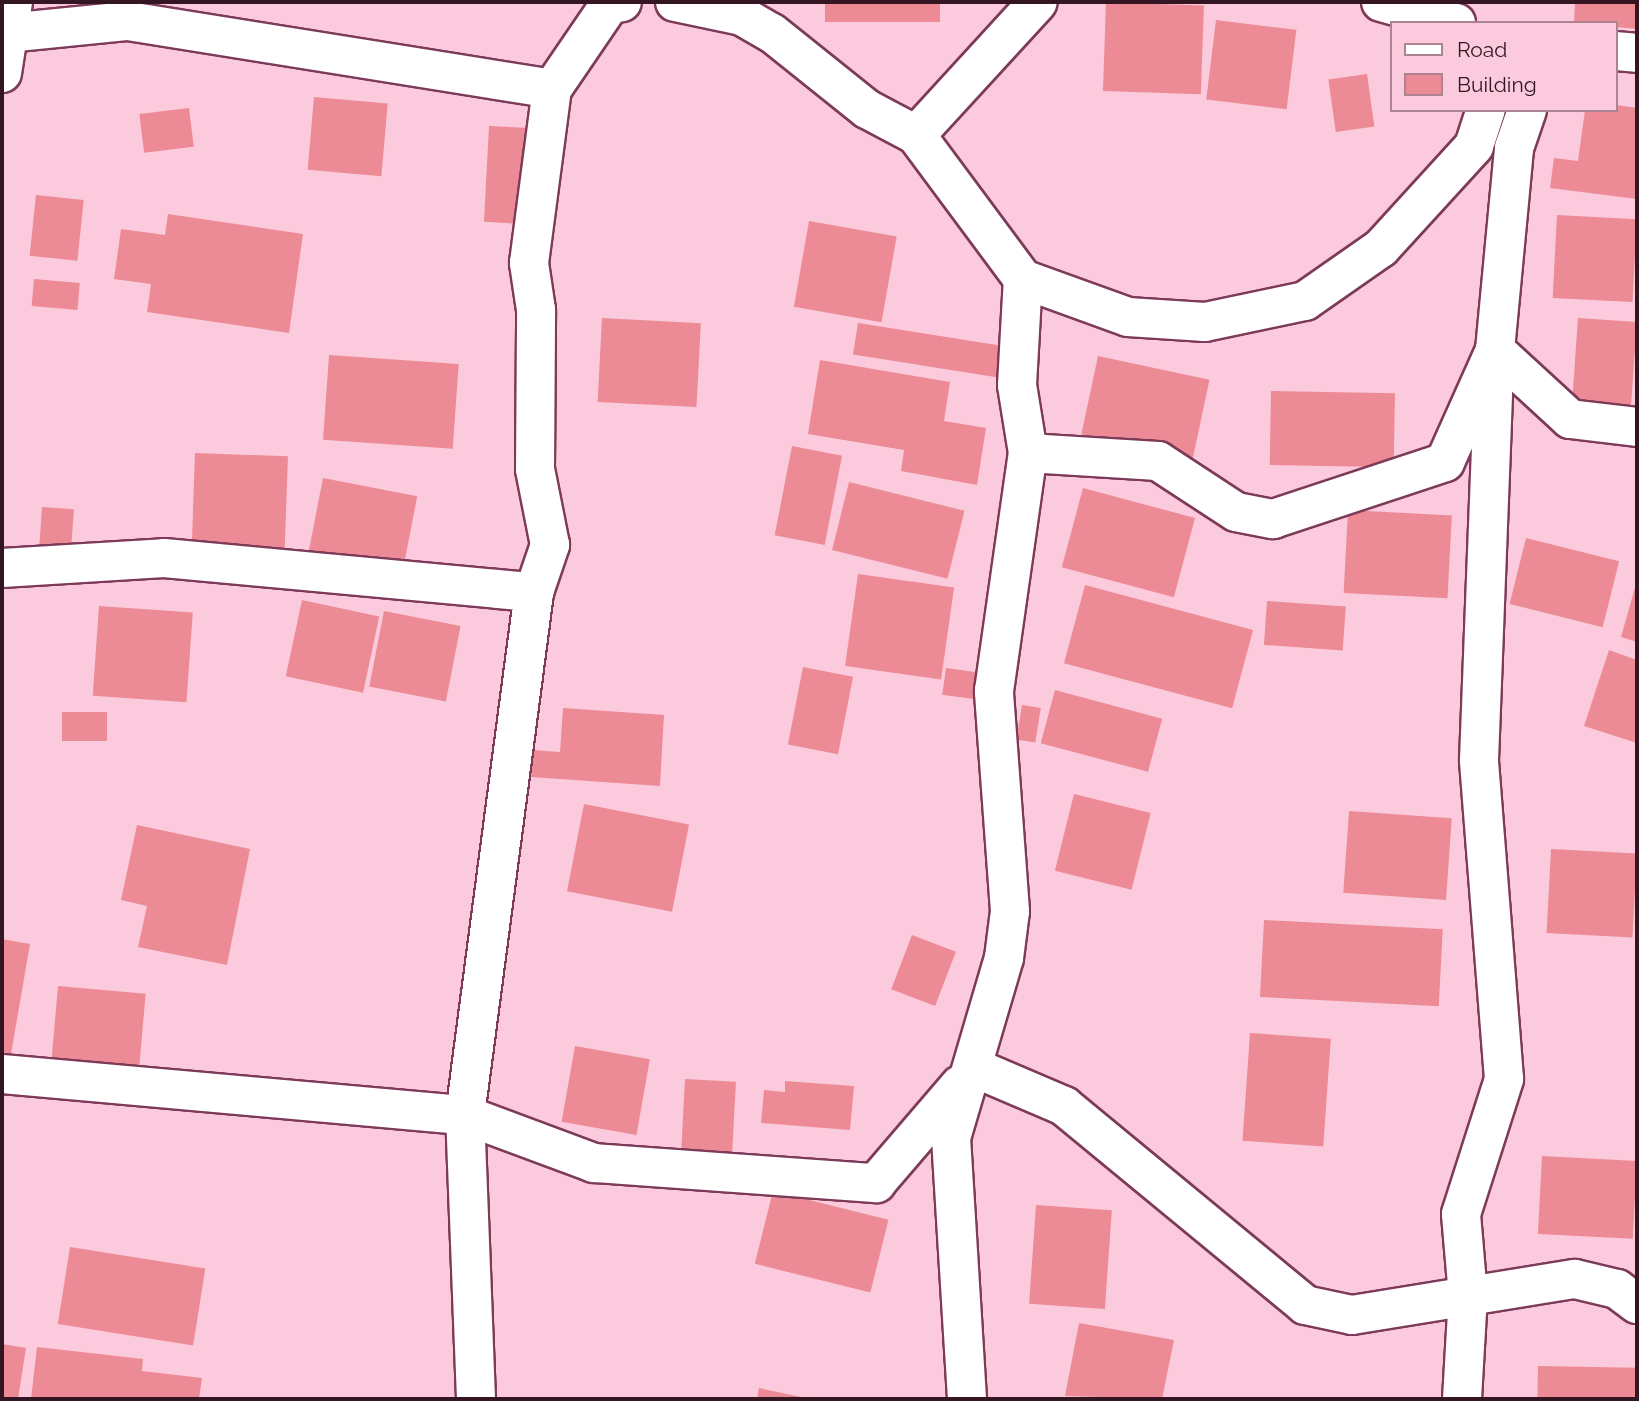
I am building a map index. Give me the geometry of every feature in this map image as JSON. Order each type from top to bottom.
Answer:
[{"type":"street","points":[[676,2],[742,16],[867,109],[916,135],[1023,279],[1128,317],[1205,322],[1305,301],[1381,248],[1474,146],[1485,112]]},
{"type":"street","points":[[916,135],[1038,2]]},
{"type":"street","points":[[1381,2],[1449,21]]},
{"type":"street","points":[[476,1399],[465,1115],[534,592],[550,545],[535,469],[536,310],[529,263],[552,89],[614,3]]},
{"type":"street","points":[[2,73],[10,17],[128,21],[552,89]]},
{"type":"street","points":[[1618,51],[1637,53]]},
{"type":"street","points":[[1462,1399],[1468,1296],[1461,1214],[1504,1079],[1479,760],[1496,349],[1514,148],[1526,112]]},
{"type":"street","points":[[967,1399],[951,1138],[975,1068],[1010,911],[995,691],[1028,453],[1017,385],[1023,279]]},
{"type":"street","points":[[1028,453],[1158,461],[1236,512],[1273,519],[1445,462],[1496,349]]},
{"type":"street","points":[[1496,349],[1570,419],[1637,427]]},
{"type":"street","points":[[2,568],[164,558],[534,592]]},
{"type":"street","points":[[975,1068],[1064,1106],[1306,1305],[1352,1315],[1575,1279],[1617,1289],[1637,1304]]},
{"type":"street","points":[[2,1074],[465,1115],[594,1163],[876,1183],[975,1068]]},
{"type":"building","points":[[825,2],[940,2],[940,22],[825,22]]},
{"type":"building","points":[[1106,2],[1204,5],[1201,94],[1103,91]]},
{"type":"building","points":[[1575,2],[1637,2],[1637,29],[1618,27],[1618,21],[1574,21]]},
{"type":"building","points":[[1216,20],[1296,30],[1287,109],[1206,99]]},
{"type":"building","points":[[1367,74],[1374,126],[1336,132],[1328,79]]},
{"type":"building","points":[[314,97],[388,103],[381,176],[308,170]]},
{"type":"building","points":[[1618,105],[1637,108],[1637,199],[1550,188],[1554,158],[1578,161],[1585,112],[1618,112]]},
{"type":"building","points":[[189,108],[194,147],[144,153],[139,114]]},
{"type":"building","points":[[489,126],[529,128],[524,224],[484,222]]},
{"type":"building","points":[[36,195],[84,200],[77,261],[30,256]]},
{"type":"building","points":[[168,214],[303,234],[289,333],[147,312],[151,284],[114,279],[121,229],[165,235]]},
{"type":"building","points":[[1557,215],[1637,219],[1633,302],[1553,298]]},
{"type":"building","points":[[809,221],[897,236],[882,322],[794,307]]},
{"type":"building","points":[[34,279],[80,283],[77,310],[32,306]]},
{"type":"building","points":[[602,318],[701,323],[696,407],[598,402]]},
{"type":"building","points":[[1578,318],[1637,322],[1631,408],[1572,404]]},
{"type":"building","points":[[858,323],[1003,346],[998,378],[853,355]]},
{"type":"building","points":[[329,355],[459,364],[453,449],[323,440]]},
{"type":"building","points":[[1098,356],[1210,380],[1193,458],[1081,434]]},
{"type":"building","points":[[820,360],[950,382],[944,421],[986,428],[977,485],[901,471],[904,450],[808,434]]},
{"type":"building","points":[[1271,391],[1395,393],[1394,467],[1270,465]]},
{"type":"building","points":[[792,446],[842,456],[825,545],[775,535]]},
{"type":"building","points":[[195,453],[288,456],[284,556],[192,553]]},
{"type":"building","points":[[323,478],[417,496],[402,574],[308,556]]},
{"type":"building","points":[[849,482],[964,511],[948,579],[832,550]]},
{"type":"building","points":[[1083,488],[1195,518],[1174,597],[1062,567]]},
{"type":"building","points":[[42,507],[74,509],[71,553],[39,551]]},
{"type":"building","points":[[1348,510],[1452,515],[1448,598],[1344,593]]},
{"type":"building","points":[[1526,538],[1619,561],[1603,627],[1510,604]]},
{"type":"building","points":[[858,574],[954,587],[941,680],[845,666]]},
{"type":"building","points":[[1637,584],[1637,642],[1621,637]]},
{"type":"building","points":[[1085,585],[1253,630],[1232,708],[1064,663]]},
{"type":"building","points":[[302,600],[379,616],[363,693],[286,676]]},
{"type":"building","points":[[1267,601],[1346,607],[1343,650],[1264,645]]},
{"type":"building","points":[[99,606],[193,613],[186,702],[93,696]]},
{"type":"building","points":[[384,611],[461,626],[446,701],[369,687]]},
{"type":"building","points":[[1609,650],[1637,660],[1637,743],[1584,726]]},
{"type":"building","points":[[803,667],[853,677],[838,754],[788,745]]},
{"type":"building","points":[[946,668],[981,673],[977,700],[942,695]]},
{"type":"building","points":[[1055,690],[1162,719],[1148,772],[1041,743]]},
{"type":"building","points":[[1022,705],[1041,708],[1035,743],[1017,740]]},
{"type":"building","points":[[563,708],[664,715],[660,786],[531,777],[532,750],[560,752]]},
{"type":"building","points":[[62,712],[107,712],[107,741],[62,741]]},
{"type":"building","points":[[1074,794],[1151,813],[1132,890],[1055,871]]},
{"type":"building","points":[[584,804],[689,824],[672,912],[567,891]]},
{"type":"building","points":[[1349,811],[1452,818],[1446,900],[1343,893]]},
{"type":"building","points":[[137,825],[250,849],[227,965],[138,947],[147,906],[121,900]]},
{"type":"building","points":[[1551,849],[1637,854],[1632,937],[1547,933]]},
{"type":"building","points":[[1264,920],[1443,929],[1439,1006],[1260,997]]},
{"type":"building","points":[[912,935],[956,952],[935,1006],[891,989]]},
{"type":"building","points":[[2,939],[30,944],[11,1054],[2,1052]]},
{"type":"building","points":[[58,986],[146,994],[139,1065],[52,1058]]},
{"type":"building","points":[[1250,1033],[1331,1039],[1323,1146],[1242,1141]]},
{"type":"building","points":[[575,1046],[650,1059],[636,1135],[562,1122]]},
{"type":"building","points":[[685,1079],[736,1082],[732,1163],[681,1160]]},
{"type":"building","points":[[785,1081],[854,1086],[850,1130],[761,1123],[764,1090],[785,1092]]},
{"type":"building","points":[[1542,1156],[1637,1161],[1633,1239],[1538,1234]]},
{"type":"building","points":[[773,1191],[888,1220],[870,1293],[755,1264]]},
{"type":"building","points":[[1036,1205],[1112,1210],[1105,1309],[1029,1304]]},
{"type":"building","points":[[70,1247],[205,1268],[193,1345],[58,1324]]},
{"type":"building","points":[[1079,1323],[1174,1340],[1162,1399],[1065,1396]]},
{"type":"building","points":[[2,1344],[26,1348],[18,1399],[2,1399]]},
{"type":"building","points":[[37,1347],[143,1359],[142,1371],[202,1378],[199,1399],[31,1399]]},
{"type":"building","points":[[1538,1366],[1637,1368],[1636,1399],[1537,1399]]},
{"type":"building","points":[[759,1388],[806,1398],[806,1399],[757,1399]]}]
